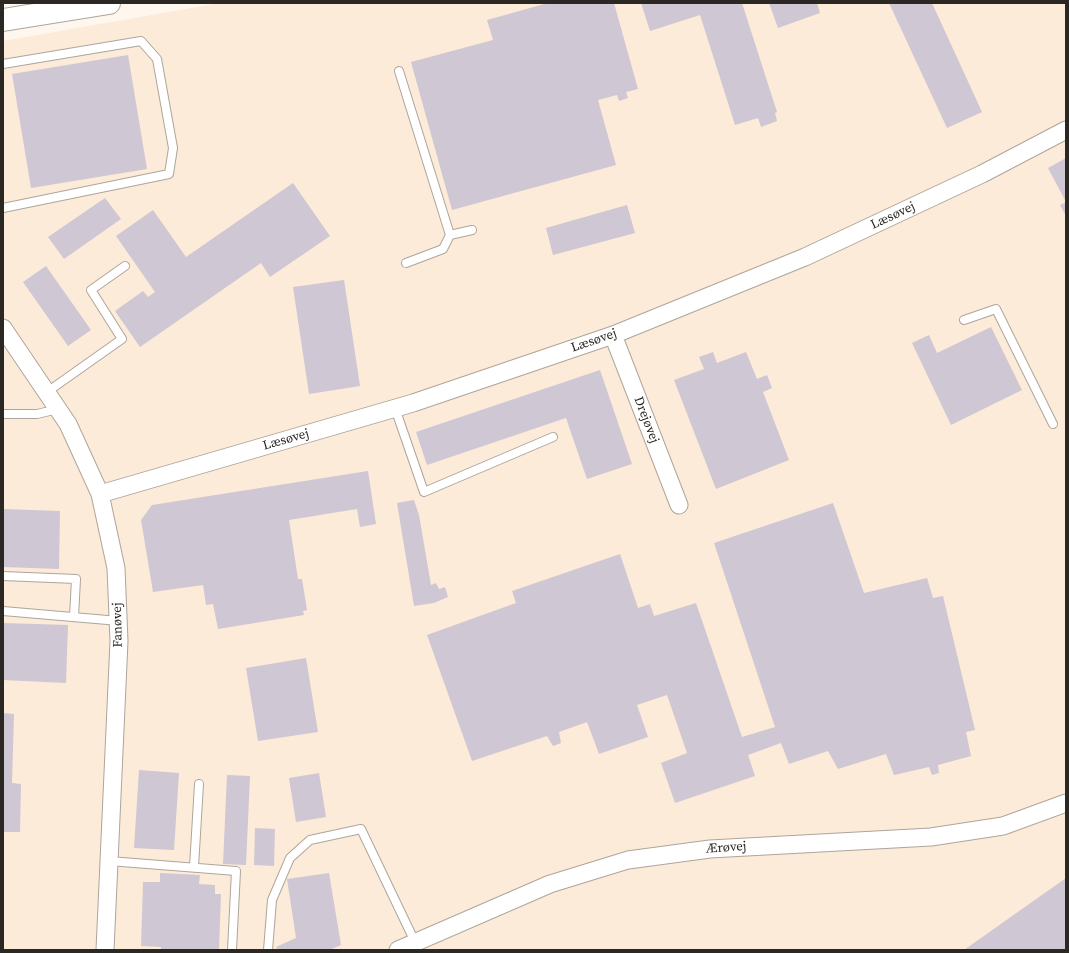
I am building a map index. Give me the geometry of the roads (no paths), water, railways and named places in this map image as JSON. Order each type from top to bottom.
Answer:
[{"type":"main road","points":[[3,20],[109,3]]},
{"type":"street","name":"Læsøvej","points":[[100,494],[395,408],[613,335],[805,257],[982,174],[1066,130]]},
{"type":"street","name":"Fanøvej","points":[[3,328],[68,424],[100,494],[116,568],[119,641],[105,950]]},
{"type":"street","name":"Drejøvej","points":[[613,335],[679,505]]},
{"type":"street","name":"Ærøvej","points":[[398,950],[550,884],[628,860],[710,849],[931,837],[1003,826],[1066,804]]},
{"type":"lane","points":[[3,64],[141,41],[157,60],[173,148],[169,174],[3,208]]},
{"type":"lane","points":[[399,71],[450,235],[443,250],[406,263]]},
{"type":"lane","points":[[450,235],[472,230]]},
{"type":"lane","points":[[47,392],[122,339],[91,290],[124,266]]},
{"type":"lane","points":[[964,320],[996,309],[1053,424]]},
{"type":"lane","points":[[395,408],[424,492],[553,437]]},
{"type":"lane","points":[[3,414],[37,414],[58,409]]},
{"type":"lane","points":[[3,576],[76,579],[74,618]]},
{"type":"lane","points":[[3,611],[118,621]]},
{"type":"lane","points":[[194,867],[199,784]]},
{"type":"lane","points":[[268,950],[272,900],[290,858],[310,840],[361,829],[415,942]]},
{"type":"lane","points":[[109,861],[236,871],[232,950]]}]
